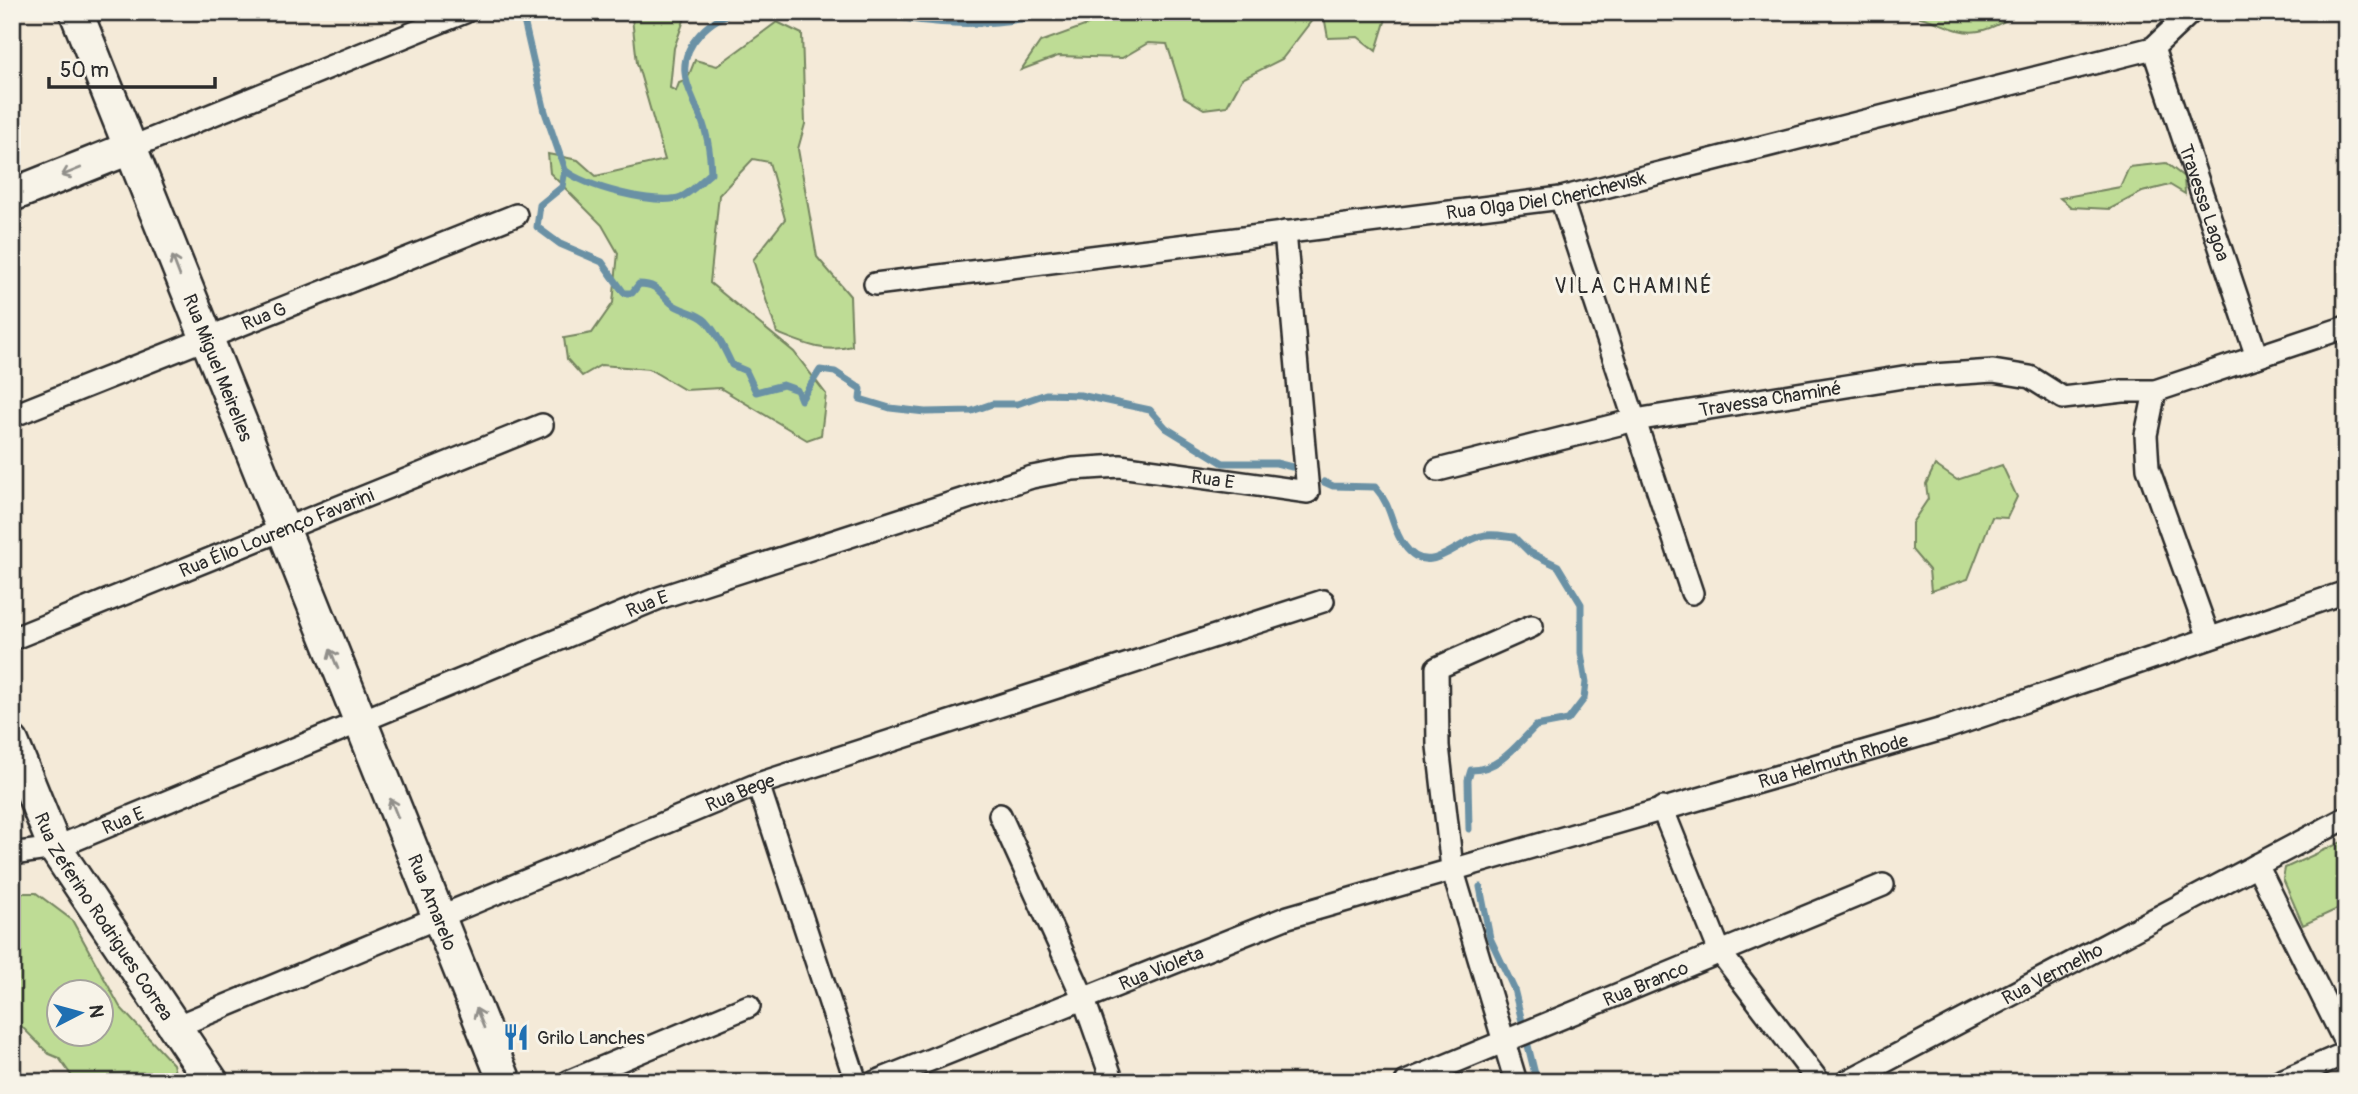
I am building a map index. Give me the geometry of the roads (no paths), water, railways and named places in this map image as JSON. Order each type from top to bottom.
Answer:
[{"type":"street","name":"Rua Miguel Meirelles","points":[[76,12],[359,722]]},
{"type":"street","name":"Rua Olga Diel Cherichevisk","points":[[875,284],[1561,198],[2153,48],[2191,12]]},
{"type":"street","points":[[12,195],[464,14]]},
{"type":"street","name":"Travessa Lagoa","points":[[2153,48],[2257,357]]},
{"type":"street","points":[[1561,198],[1692,593]]},
{"type":"street","name":"Rua G","points":[[12,416],[516,215]]},
{"type":"street","name":"Rua E","points":[[12,854],[55,848],[659,598],[1032,477],[1073,469],[1120,466],[1308,492],[1285,232]]},
{"type":"street","name":"Travessa Chaminé","points":[[1438,471],[1634,421],[1903,377],[1993,371],[2030,377],[2063,398],[2123,391],[2155,391],[2346,327]]},
{"type":"street","points":[[2155,391],[2146,435],[2148,468],[2209,638]]},
{"type":"street","name":"Rua Élio Lourenço Favarini","points":[[12,639],[542,425]]},
{"type":"street","name":"Rua Helmuth Rhode","points":[[1452,868],[1946,727],[2346,592]]},
{"type":"street","name":"Rua Bege","points":[[175,1027],[758,783],[1323,601]]},
{"type":"street","points":[[1516,1082],[1452,868],[1438,746],[1437,668],[1532,626]]},
{"type":"street","name":"Rua Amarelo","points":[[359,722],[505,1082]]},
{"type":"street","name":"Rua Zeferino Rodrigues Correa","points":[[12,742],[55,848],[212,1082]]},
{"type":"street","points":[[758,783],[856,1082]]},
{"type":"street","points":[[1662,808],[1720,952],[1819,1082]]},
{"type":"street","points":[[1000,815],[1083,997],[1112,1082]]},
{"type":"street","name":"Rua Vermelho","points":[[1846,1082],[2346,818]]},
{"type":"street","points":[[2257,865],[2346,1044]]},
{"type":"street","name":"Rua Violeta","points":[[875,1082],[1288,917],[1452,868]]},
{"type":"street","name":"Rua Branco","points":[[1406,1082],[1883,885]]},
{"type":"street","points":[[568,1082],[749,1006]]},
{"type":"street","points":[[2279,1082],[2346,1053]]},
{"type":"waterway","points":[[522,12],[545,112],[565,170],[562,187],[540,205],[537,227],[560,244],[602,262],[624,293],[632,293],[639,284],[650,285],[675,306],[702,318],[717,336],[732,365],[746,371],[756,392],[783,385],[797,390],[801,400],[820,370],[835,372],[861,389],[860,399],[890,408],[925,412],[972,411],[992,404],[1017,404],[1046,394],[1080,395],[1150,410],[1166,428],[1223,463],[1276,463],[1292,467]]},
{"type":"waterway","points":[[565,170],[603,188],[655,199],[681,197],[711,173],[707,140],[687,82],[685,62],[694,42],[709,25],[738,12]]},
{"type":"waterway","points":[[875,12],[919,20],[964,23],[1008,21],[1052,12]]},
{"type":"waterway","points":[[1324,482],[1333,486],[1375,487],[1385,502],[1404,545],[1413,555],[1423,559],[1442,556],[1481,536],[1514,537],[1529,552],[1558,566],[1581,604],[1581,653],[1586,682],[1584,699],[1568,720],[1536,726],[1499,761],[1491,766],[1471,770],[1468,780],[1469,829]]},
{"type":"waterway","points":[[1480,887],[1490,938],[1514,989],[1537,1082]]},
{"type":"place","name":"Grilo Lanches","points":[[516,1037]]},
{"type":"district","name":"VILA CHAMINÉ","points":[[1634,286]]}]
